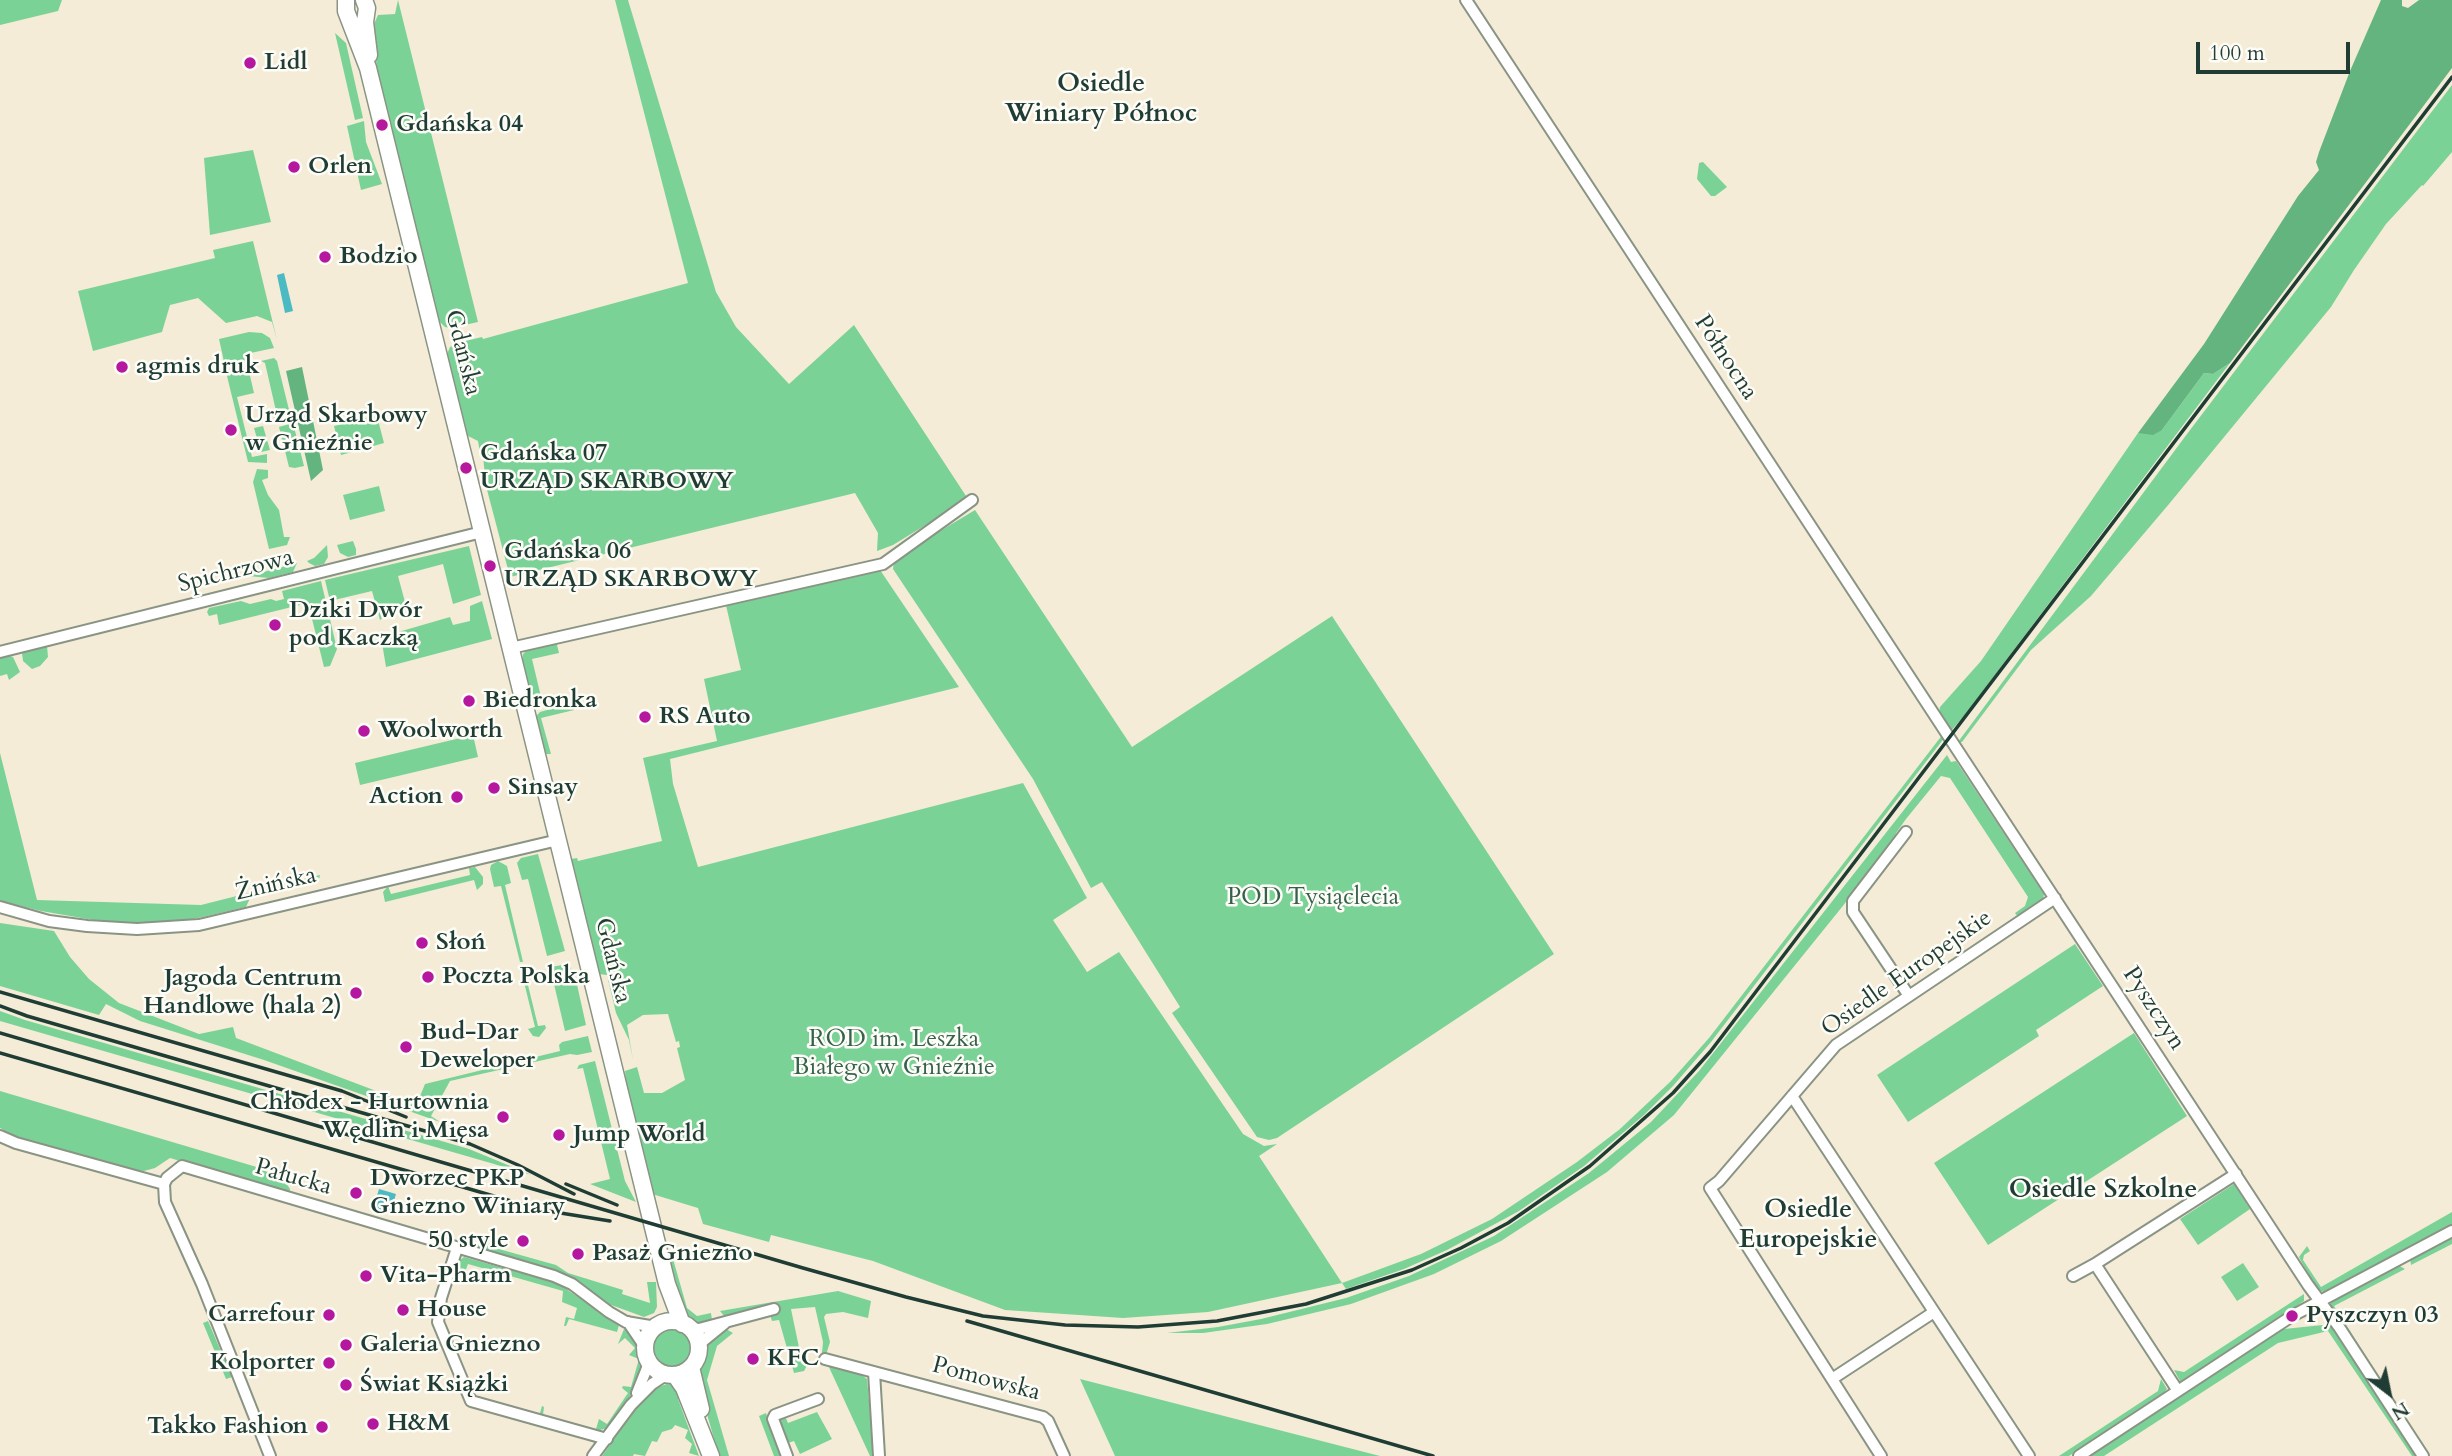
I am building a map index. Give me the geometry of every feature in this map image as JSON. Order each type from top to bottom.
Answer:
[{"type":"street","name":"Północna","points":[[1466,0],[1951,738]]},
{"type":"street","name":"Gdańska","points":[[353,5],[667,1284],[686,1326]]},
{"type":"street","points":[[511,648],[883,564],[972,500]]},
{"type":"street","name":"Spichrzowa","points":[[0,652],[482,532]]},
{"type":"street","name":"Pyszczyn","points":[[1951,738],[2423,1456]]},
{"type":"street","points":[[1906,832],[1853,901],[1853,912],[1909,996]]},
{"type":"street","name":"Żnińska","points":[[0,907],[49,920],[87,926],[137,929],[198,925],[558,839]]},
{"type":"street","name":"Osiedle Europejskie","points":[[1881,1456],[1710,1188],[1719,1181],[1836,1045],[2056,898]]},
{"type":"street","points":[[1792,1096],[2029,1456]]},
{"type":"street","points":[[0,1136],[16,1143],[164,1184],[165,1202],[202,1284],[270,1456]]},
{"type":"street","name":"Pałucka","points":[[164,1184],[173,1172],[182,1166],[554,1276],[572,1284],[608,1312],[628,1322],[658,1326]]},
{"type":"street","points":[[2073,1276],[2236,1174]]},
{"type":"street","points":[[2079,1456],[2292,1316],[2452,1231]]},
{"type":"street","points":[[457,1248],[438,1322],[471,1401],[607,1439]]},
{"type":"street","points":[[2095,1264],[2178,1391]]},
{"type":"street","name":"Gdańska","points":[[658,1326],[665,1308],[667,1284]]},
{"type":"street","points":[[593,1456],[631,1405],[645,1379],[648,1336],[658,1326],[667,1322],[699,1329],[774,1309]]},
{"type":"street","points":[[1832,1379],[1934,1312]]},
{"type":"street","name":"Pałucka","points":[[628,1322],[647,1354]]},
{"type":"street","points":[[698,1345],[727,1322]]},
{"type":"street","points":[[631,1405],[652,1384],[691,1367],[697,1357],[698,1345],[695,1335],[686,1326]]},
{"type":"street","points":[[647,1354],[657,1370],[671,1375],[684,1388],[710,1452]]},
{"type":"street","name":"Pomowska","points":[[825,1359],[1043,1417],[1048,1421],[1064,1456]]},
{"type":"street","points":[[691,1367],[710,1452]]},
{"type":"street","points":[[874,1372],[879,1456]]},
{"type":"street","points":[[787,1456],[773,1419],[775,1415],[818,1399]]},
{"type":"green space","points":[[0,0],[62,0],[58,11],[0,25]]},
{"type":"green space","points":[[398,0],[478,322],[451,328],[445,327],[439,321],[377,78],[374,24],[378,15],[395,14]]},
{"type":"green space","points":[[615,0],[628,0],[716,292],[736,327],[789,384],[854,325],[968,499],[893,545],[877,551],[878,533],[855,493],[510,577],[486,486],[483,456],[478,441],[468,436],[465,430],[447,361],[450,347],[688,283]]},
{"type":"green space","points":[[2381,0],[2402,0],[2402,6],[2408,8],[2419,0],[2452,0],[2452,68],[2230,363],[2213,374],[2204,373],[2162,430],[2153,435],[2138,433],[2204,344],[2298,196],[2319,170],[2316,162],[2319,152]]},
{"type":"green space","points":[[335,33],[346,43],[363,118],[355,120]]},
{"type":"green space","points":[[2452,85],[2452,152],[2386,224],[2331,307],[2169,504],[2091,596],[2031,650],[1962,742],[1958,742],[2187,434]]},
{"type":"green space","points":[[364,121],[366,142],[382,184],[361,190],[347,126]]},
{"type":"green space","points":[[253,150],[271,222],[210,235],[204,158]]},
{"type":"green space","points":[[1703,162],[1727,187],[1715,196],[1711,196],[1697,179],[1699,163]]},
{"type":"green space","points":[[253,241],[277,340],[272,322],[257,316],[226,323],[198,298],[170,305],[162,332],[93,351],[78,291],[215,258],[213,250]]},
{"type":"green space","points":[[249,332],[262,333],[270,338],[274,348],[246,354],[247,361],[225,366],[219,339]]},
{"type":"green space","points":[[274,358],[290,414],[274,418],[272,413],[276,411],[265,363],[261,361]]},
{"type":"green space","points":[[2230,363],[1951,731],[1939,713],[1940,707],[1981,661],[2138,433],[2162,430],[2204,373],[2213,374]]},
{"type":"green space","points":[[248,367],[254,393],[237,397],[252,457],[267,454],[267,463],[248,462],[226,372]]},
{"type":"green space","points":[[302,367],[323,470],[311,481],[286,371]]},
{"type":"green space","points":[[377,416],[384,443],[341,455],[334,426]]},
{"type":"green space","points":[[293,423],[304,466],[295,468],[289,467],[279,427]]},
{"type":"green space","points":[[263,426],[270,450],[261,452],[254,428]]},
{"type":"green space","points":[[257,469],[268,470],[268,478],[262,480],[268,495],[279,510],[284,537],[290,537],[287,545],[269,549],[253,482]]},
{"type":"green space","points":[[379,486],[385,511],[350,520],[343,495]]},
{"type":"green space","name":"POD Tysiąclecia","points":[[975,510],[1132,747],[1332,616],[1554,954],[1277,1138],[1269,1140],[1257,1137],[1172,1013],[1180,1007],[1102,882],[1091,888],[1033,779],[893,569],[894,561],[905,552]]},
{"type":"green space","points":[[353,541],[356,555],[348,557],[340,553],[337,545]]},
{"type":"green space","points":[[327,545],[328,557],[324,564],[315,566],[307,561],[314,558]]},
{"type":"green space","points":[[469,546],[481,595],[453,604],[443,564],[398,576],[405,602],[380,620],[372,591],[330,601],[325,580]]},
{"type":"green space","points":[[297,563],[293,572],[269,578],[248,576]]},
{"type":"green space","name":"ROD im. Leszka Białego w Gnieźnie","points":[[876,564],[959,687],[670,759],[673,784],[698,867],[1023,783],[1087,898],[1053,920],[1087,972],[1119,952],[1243,1134],[1264,1146],[1277,1144],[1259,1156],[1342,1283],[1208,1312],[1123,1318],[1005,1310],[873,1261],[771,1235],[769,1242],[703,1224],[698,1208],[652,1194],[627,1094],[625,1071],[637,1067],[644,1093],[662,1093],[685,1080],[677,1048],[680,1047],[679,1041],[676,1042],[668,1014],[643,1015],[627,1025],[633,1060],[629,1040],[616,1013],[607,975],[599,974],[571,859],[577,858],[578,861],[662,841],[643,758],[717,741],[704,679],[741,670],[725,601]]},
{"type":"green space","points":[[321,581],[337,649],[330,666],[324,667],[308,603],[219,625],[217,614],[209,616],[207,612],[209,608],[241,601],[250,604],[284,599],[282,591]]},
{"type":"green space","points":[[482,601],[492,639],[386,667],[381,637],[450,617],[453,625],[470,621],[470,606]]},
{"type":"green space","points":[[556,641],[559,653],[532,659],[542,701],[531,701],[522,661],[523,654],[529,648]]},
{"type":"green space","points":[[47,646],[48,657],[40,666],[32,669],[23,661],[22,653]]},
{"type":"green space","points":[[10,656],[20,672],[9,680],[7,674],[0,676],[0,658]]},
{"type":"green space","points":[[572,703],[574,710],[541,718],[551,754],[544,754],[537,715]]},
{"type":"green space","points":[[1943,734],[1945,737],[1711,1042],[1644,1115],[1584,1166],[1519,1211],[1447,1250],[1404,1269],[1346,1289],[1342,1283],[1421,1254],[1492,1219],[1577,1162],[1620,1129],[1670,1082],[1709,1038]]},
{"type":"green space","points":[[473,735],[478,757],[360,785],[355,763]]},
{"type":"green space","points":[[0,753],[37,900],[201,905],[320,875],[319,879],[251,896],[246,907],[164,923],[111,923],[4,902],[0,900]]},
{"type":"green space","points":[[1947,755],[1951,762],[1956,761],[2044,894],[2043,900],[2018,917],[2015,913],[2025,906],[2028,897],[1950,778],[1941,776],[1842,907],[1674,1115],[1607,1172],[1501,1241],[1434,1274],[1351,1304],[1267,1324],[1203,1333],[1167,1333],[1261,1319],[1346,1298],[1409,1276],[1494,1236],[1589,1173],[1651,1122],[1699,1071]]},
{"type":"green space","points":[[538,854],[565,951],[547,956],[528,879],[522,880],[517,863],[521,858]]},
{"type":"green space","points":[[498,861],[507,866],[511,883],[505,885],[523,962],[520,962],[501,886],[494,887],[490,869],[491,865]]},
{"type":"green space","points":[[475,867],[483,877],[483,884],[477,890],[474,880],[385,902],[383,892],[388,886],[391,894],[470,875],[469,868]]},
{"type":"green space","points":[[0,923],[54,931],[70,957],[89,979],[119,1003],[199,1034],[233,1027],[236,1038],[416,1106],[425,1084],[560,1051],[559,1045],[562,1042],[588,1036],[592,1052],[570,1054],[450,1081],[431,1116],[440,1122],[264,1060],[140,1021],[106,1004],[99,1015],[0,986]]},
{"type":"green space","points":[[2075,944],[2103,986],[2036,1030],[2039,1036],[1908,1122],[1877,1075]]},
{"type":"green space","points":[[569,964],[576,980],[586,1025],[565,1031],[550,967]]},
{"type":"green space","points":[[525,973],[538,1026],[545,1025],[546,1028],[539,1037],[533,1036],[528,1029],[535,1027],[522,974]]},
{"type":"green space","points":[[0,1011],[469,1149],[532,1175],[0,1021]]},
{"type":"green space","points":[[2134,1033],[2187,1116],[1988,1245],[1934,1163]]},
{"type":"green space","points":[[595,1061],[625,1181],[636,1202],[590,1184],[610,1179],[583,1068],[577,1069],[579,1065]]},
{"type":"green space","points":[[0,1091],[260,1168],[286,1183],[290,1189],[289,1193],[170,1158],[155,1168],[144,1171],[130,1170],[14,1136],[0,1128]]},
{"type":"green space","points":[[2234,1184],[2250,1209],[2198,1245],[2180,1219]]},
{"type":"green space","points":[[2452,1212],[2452,1226],[2326,1293],[2316,1289],[2299,1257],[2307,1246],[2310,1251],[2304,1255],[2303,1260],[2321,1287]]},
{"type":"green space","points":[[2452,1236],[2452,1244],[2411,1265],[2410,1258]]},
{"type":"green space","points":[[463,1239],[556,1265],[568,1273],[623,1290],[622,1294],[650,1303],[647,1282],[656,1282],[657,1307],[654,1313],[644,1317],[603,1302],[569,1276],[462,1243]]},
{"type":"green space","points":[[671,1252],[687,1308],[697,1316],[711,1313],[712,1320],[699,1325],[686,1321],[680,1292],[675,1292],[668,1256]]},
{"type":"green space","points":[[464,1257],[559,1284],[619,1325],[617,1332],[569,1319],[564,1326],[566,1317],[574,1319],[577,1308],[562,1302],[563,1291],[468,1264],[465,1272],[457,1270],[456,1274],[453,1273],[456,1263]]},
{"type":"green space","points":[[2243,1263],[2259,1287],[2237,1301],[2221,1277]]},
{"type":"green space","points":[[2398,1265],[2405,1269],[2334,1306],[2402,1412],[2398,1411],[2330,1305],[2333,1300]]},
{"type":"green space","points":[[838,1291],[871,1301],[868,1318],[843,1312],[826,1314],[824,1317],[830,1342],[826,1355],[822,1353],[823,1342],[815,1307],[791,1309],[801,1357],[810,1360],[804,1371],[794,1373],[779,1320],[772,1321],[768,1309],[725,1317],[720,1311]]},
{"type":"green space","points":[[2304,1294],[2304,1301],[2183,1382],[2180,1381],[2174,1370],[2184,1372]]},
{"type":"green space","points":[[208,1321],[232,1377],[226,1379],[203,1323]]},
{"type":"green space","points":[[2323,1325],[2333,1327],[2417,1456],[2412,1456],[2328,1331],[2278,1343],[2104,1456],[2088,1456],[2275,1334],[2284,1329]]},
{"type":"green space","points":[[672,1327],[687,1333],[693,1348],[687,1363],[672,1369],[657,1363],[651,1348],[657,1333]]},
{"type":"green space","points":[[624,1329],[634,1336],[644,1366],[632,1393],[608,1428],[596,1431],[542,1416],[542,1406],[543,1415],[596,1429],[599,1419],[607,1424],[628,1393],[623,1386],[631,1387],[639,1359],[629,1355],[635,1348],[625,1338],[618,1344]]},
{"type":"green space","points":[[726,1329],[733,1333],[717,1346],[707,1380],[729,1456],[719,1456],[696,1376],[704,1345]]},
{"type":"green space","points":[[828,1365],[859,1373],[867,1379],[874,1456],[870,1456]]},
{"type":"green space","points":[[1080,1379],[1380,1456],[1115,1456]]},
{"type":"green space","points":[[2161,1379],[2167,1389],[2163,1394],[2069,1456],[2059,1456],[2158,1391]]},
{"type":"green space","points":[[669,1383],[674,1385],[683,1397],[678,1399],[699,1456],[689,1453],[692,1444],[685,1438],[688,1430],[675,1425],[662,1432],[657,1442],[652,1441],[645,1456],[602,1456],[638,1405],[654,1389]]},
{"type":"green space","points":[[817,1412],[832,1439],[800,1454],[794,1441],[788,1443],[781,1419],[785,1416],[788,1423]]},
{"type":"green space","points":[[766,1413],[773,1438],[776,1438],[783,1456],[774,1456],[759,1416]]},
{"type":"water","points":[[284,273],[293,311],[285,313],[277,275]]},
{"type":"water","points":[[379,1189],[396,1194],[390,1214],[373,1209]]},
{"type":"railway","points":[[0,1033],[803,1268],[983,1316],[1065,1325],[1138,1327],[1217,1321],[1306,1304],[1412,1270],[1508,1223],[1590,1166],[1673,1093],[1710,1052],[2452,77]]},
{"type":"railway","points":[[0,992],[342,1091],[406,1117]]},
{"type":"railway","points":[[0,1006],[470,1144],[574,1194]]},
{"type":"railway","points":[[0,1053],[542,1210],[610,1221]]},
{"type":"railway","points":[[566,1184],[617,1205]]},
{"type":"railway","points":[[967,1321],[1433,1456]]},
{"type":"place","name":"Lidl","points":[[250,63]]},
{"type":"place","name":"Gdańska 04","points":[[382,125]]},
{"type":"place","name":"Orlen","points":[[294,167]]},
{"type":"place","name":"Bodzio","points":[[325,257]]},
{"type":"place","name":"agmis druk","points":[[122,367]]},
{"type":"place","name":"Urząd Skarbowy w Gnieźnie","points":[[231,430]]},
{"type":"place","name":"Gdańska 07 URZĄD SKARBOWY","points":[[466,468]]},
{"type":"place","name":"Gdańska 06 URZĄD SKARBOWY","points":[[490,566]]},
{"type":"place","name":"Dziki Dwór pod Kaczką","points":[[275,625]]},
{"type":"place","name":"Biedronka","points":[[469,701]]},
{"type":"place","name":"RS Auto","points":[[645,717]]},
{"type":"place","name":"Woolworth","points":[[364,731]]},
{"type":"place","name":"Sinsay","points":[[494,788]]},
{"type":"place","name":"Action","points":[[457,797]]},
{"type":"place","name":"Słoń","points":[[422,943]]},
{"type":"place","name":"Poczta Polska","points":[[428,977]]},
{"type":"place","name":"Jagoda Centrum Handlowe (hala 2)","points":[[356,993]]},
{"type":"place","name":"Bud-Dar Deweloper","points":[[406,1047]]},
{"type":"place","name":"Chłodex - Hurtownia Wędlin i Mięsa","points":[[503,1117]]},
{"type":"place","name":"Jump World","points":[[559,1135]]},
{"type":"place","name":"Dworzec PKP Gniezno Winiary","points":[[356,1193]]},
{"type":"place","name":"50 style","points":[[523,1241]]},
{"type":"place","name":"Pasaż Gniezno","points":[[578,1254]]},
{"type":"place","name":"Vita-Pharm","points":[[366,1276]]},
{"type":"place","name":"House","points":[[403,1310]]},
{"type":"place","name":"Carrefour","points":[[329,1315]]},
{"type":"place","name":"Pyszczyn 03","points":[[2292,1316]]},
{"type":"place","name":"Galeria Gniezno","points":[[346,1345]]},
{"type":"place","name":"KFC","points":[[753,1359]]},
{"type":"place","name":"Kolporter","points":[[329,1363]]},
{"type":"place","name":"Świat Książki","points":[[346,1385]]},
{"type":"place","name":"H&M","points":[[373,1424]]},
{"type":"place","name":"Takko Fashion","points":[[322,1427]]},
{"type":"district","name":"Osiedle Winiary Północ","points":[[1101,100]]},
{"type":"district","name":"Osiedle Szkolne","points":[[2103,1191]]},
{"type":"district","name":"Osiedle Europejskie","points":[[1808,1226]]}]
